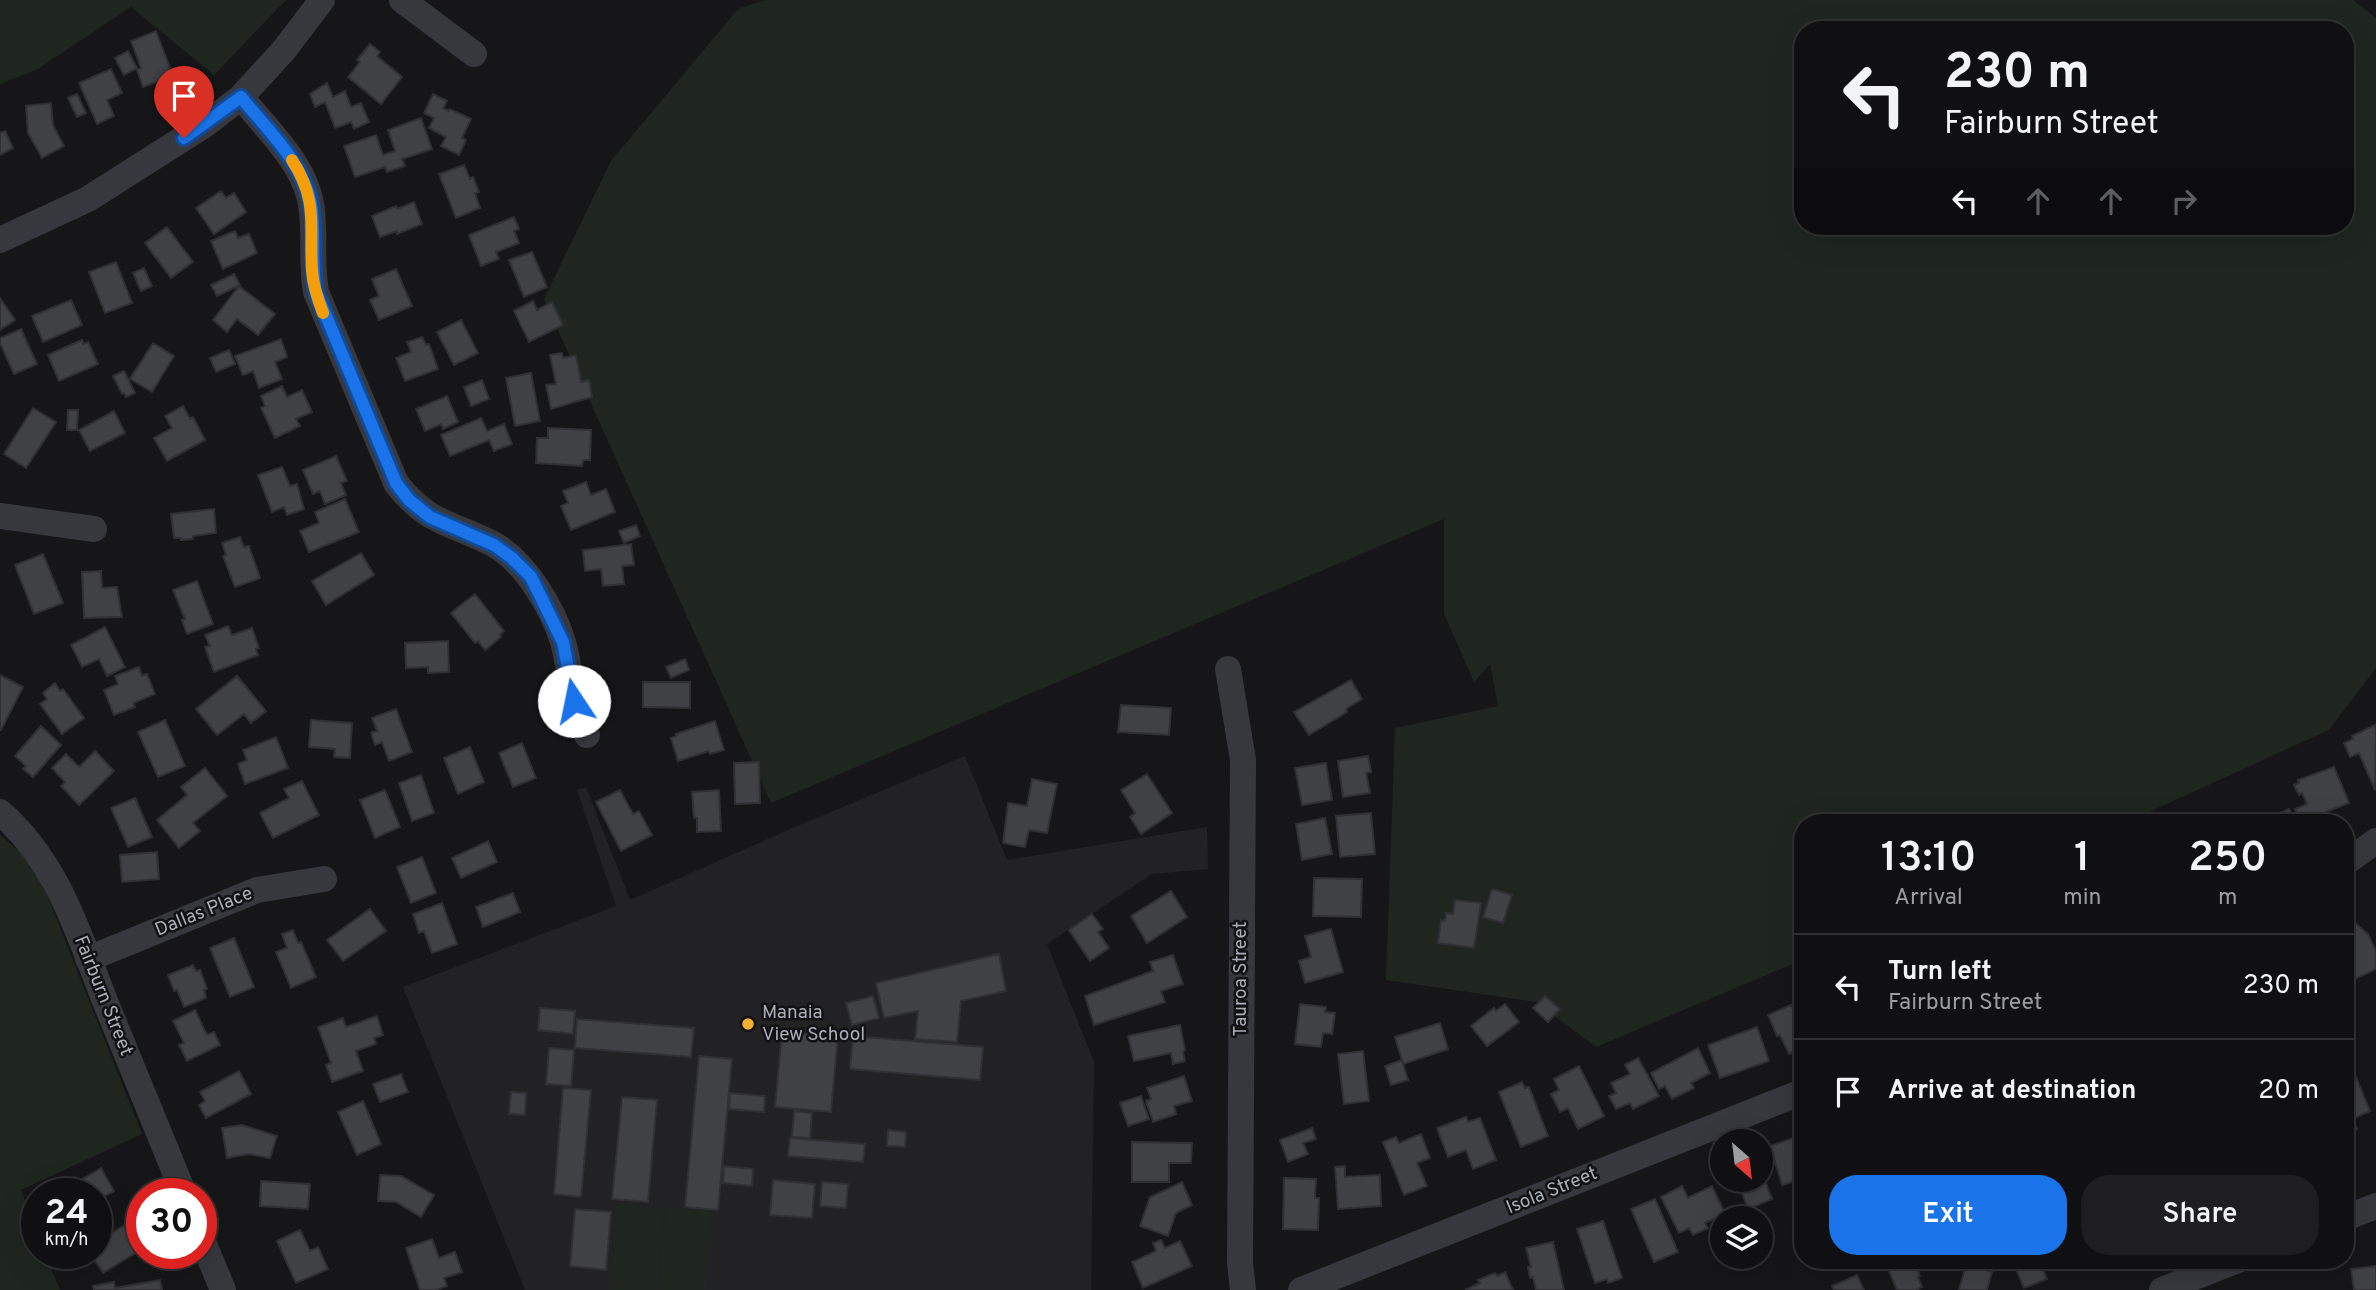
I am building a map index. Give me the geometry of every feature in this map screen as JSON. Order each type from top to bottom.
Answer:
[{"type":"street","points":[[0,240],[88,199],[206,124],[241,97],[284,50],[322,0]]},
{"type":"street","points":[[402,0],[474,54]]},
{"type":"street","points":[[241,97],[294,163],[303,183],[312,209],[312,271],[316,292],[396,483],[409,500],[430,517],[494,545],[531,577],[563,642],[574,701],[587,735]]},
{"type":"street","points":[[0,516],[94,529]]},
{"type":"street","name":"Tauroa Street","points":[[1228,669],[1243,760],[1240,1263],[1243,1290]]},
{"type":"street","name":"Fairburn Street","points":[[0,812],[29,841],[50,870],[177,1178]]},
{"type":"street","points":[[2354,857],[2376,841]]},
{"type":"street","name":"Dallas Place","points":[[88,959],[257,890],[324,879]]},
{"type":"street","name":"Isola Street","points":[[1301,1290],[1794,1095]]},
{"type":"street","points":[[2354,1215],[2376,1206]]},
{"type":"street","points":[[214,1269],[223,1290]]},
{"type":"street","points":[[2162,1290],[2215,1269]]},
{"type":"shaded area","points":[[0,0],[286,0],[214,75],[131,7],[36,70],[0,84]]},
{"type":"shaded area","points":[[765,0],[2353,0],[2376,18],[2376,668],[2329,730],[2145,814],[1794,814],[1794,963],[1596,1047],[1536,1002],[1386,980],[1395,728],[1498,706],[1490,664],[1474,682],[1444,614],[1444,519],[771,803],[544,299],[611,161],[738,9]]},
{"type":"shaded area","name":"Manaia View School","points":[[965,756],[1007,860],[1207,827],[1208,869],[1152,874],[1047,944],[1094,1062],[1091,1290],[525,1290],[403,987],[616,906],[577,790],[586,787],[630,900]]},
{"type":"shaded area","points":[[0,835],[35,865],[142,1134],[47,1178],[21,1178],[21,1269],[51,1269],[60,1290],[0,1290]]},
{"type":"shaded area","points":[[617,1204],[664,1207],[657,1290],[610,1290]]},
{"type":"shaded area","points":[[666,1207],[712,1210],[706,1290],[659,1290]]},
{"type":"building","points":[[156,31],[173,76],[143,87],[137,70],[141,68],[131,41]]},
{"type":"building","points":[[370,44],[380,52],[377,56],[402,77],[381,104],[348,77]]},
{"type":"building","points":[[128,51],[137,68],[124,75],[115,58]]},
{"type":"building","points":[[111,69],[122,93],[107,100],[114,116],[97,124],[79,83]]},
{"type":"building","points":[[327,83],[333,97],[345,91],[351,107],[361,103],[369,122],[354,129],[351,122],[335,128],[325,102],[315,107],[310,94]]},
{"type":"building","points":[[77,94],[86,113],[77,117],[68,98]]},
{"type":"building","points":[[433,94],[447,101],[443,108],[471,119],[462,138],[466,140],[459,155],[441,146],[446,137],[429,128],[434,118],[424,113]]},
{"type":"building","points":[[51,103],[53,125],[64,146],[42,158],[28,133],[26,106]]},
{"type":"building","points":[[421,118],[432,149],[402,159],[405,166],[387,172],[385,167],[355,177],[344,146],[376,135],[383,155],[395,151],[388,130]]},
{"type":"building","points":[[5,131],[13,148],[0,155],[0,133]]},
{"type":"building","points":[[464,165],[479,192],[475,193],[480,208],[456,218],[439,174]]},
{"type":"building","points":[[221,191],[226,198],[234,193],[246,212],[214,234],[196,208]]},
{"type":"building","points":[[414,202],[422,224],[397,234],[397,231],[380,237],[372,216]]},
{"type":"building","points":[[514,217],[519,229],[514,231],[519,243],[496,252],[499,259],[481,266],[469,235]]},
{"type":"building","points":[[167,227],[193,262],[171,278],[145,243]]},
{"type":"building","points":[[235,231],[238,238],[249,234],[257,253],[223,269],[211,241]]},
{"type":"building","points":[[532,252],[547,287],[524,297],[509,260]]},
{"type":"building","points":[[116,262],[132,303],[105,313],[89,272]]},
{"type":"building","points":[[144,268],[152,286],[141,291],[133,273]]},
{"type":"building","points":[[396,269],[412,306],[379,320],[370,300],[379,296],[372,279]]},
{"type":"building","points":[[234,274],[240,285],[217,296],[211,285]]},
{"type":"building","points":[[239,286],[275,314],[258,335],[237,319],[227,332],[213,320]]},
{"type":"building","points":[[0,298],[15,320],[0,330]]},
{"type":"building","points":[[71,300],[82,325],[43,342],[32,316]]},
{"type":"building","points":[[533,301],[537,310],[552,302],[563,325],[529,342],[514,311]]},
{"type":"building","points":[[461,320],[478,353],[454,365],[437,332]]},
{"type":"building","points":[[21,329],[37,364],[14,374],[0,338]]},
{"type":"building","points":[[422,337],[426,345],[429,344],[438,369],[405,381],[396,358],[411,352],[407,342]]},
{"type":"building","points":[[281,339],[287,357],[275,362],[282,379],[259,388],[253,371],[243,375],[235,356]]},
{"type":"building","points":[[82,340],[83,344],[88,342],[98,364],[59,381],[48,355]]},
{"type":"building","points":[[153,343],[174,356],[152,392],[130,379]]},
{"type":"building","points":[[229,350],[235,364],[216,372],[210,358]]},
{"type":"building","points":[[562,353],[563,358],[576,355],[581,382],[589,380],[592,397],[551,409],[546,385],[556,384],[550,355]]},
{"type":"building","points":[[124,371],[135,393],[126,397],[113,376]]},
{"type":"building","points":[[531,373],[540,421],[515,426],[506,378]]},
{"type":"building","points":[[482,380],[489,399],[471,406],[464,387]]},
{"type":"building","points":[[282,386],[287,397],[302,390],[312,412],[296,419],[300,426],[275,438],[261,408],[265,406],[261,396]]},
{"type":"building","points":[[447,396],[458,422],[443,429],[441,424],[425,431],[416,409]]},
{"type":"building","points":[[183,406],[190,419],[193,417],[205,440],[167,461],[154,438],[172,428],[165,416]]},
{"type":"building","points":[[33,408],[56,422],[26,468],[4,454]]},
{"type":"building","points":[[68,410],[78,410],[77,430],[67,430]]},
{"type":"building","points":[[114,411],[125,433],[90,451],[79,430]]},
{"type":"building","points":[[481,418],[487,431],[504,424],[512,444],[494,451],[489,440],[450,456],[441,435]]},
{"type":"building","points":[[548,428],[591,430],[590,460],[583,460],[582,466],[536,463],[537,438],[548,438]]},
{"type":"building","points":[[336,456],[347,481],[341,483],[346,495],[325,504],[320,491],[313,494],[303,470]]},
{"type":"building","points":[[282,467],[290,486],[297,484],[304,509],[287,515],[284,507],[272,512],[258,475]]},
{"type":"building","points":[[586,482],[591,495],[606,489],[615,512],[571,530],[561,506],[568,503],[563,491]]},
{"type":"building","points":[[345,499],[359,532],[309,552],[300,531],[319,523],[315,512]]},
{"type":"building","points":[[214,509],[216,533],[193,536],[193,539],[174,538],[171,514]]},
{"type":"building","points":[[636,525],[640,536],[624,543],[619,531]]},
{"type":"building","points":[[240,537],[244,547],[249,546],[260,578],[235,587],[223,556],[226,555],[222,543]]},
{"type":"building","points":[[631,544],[634,565],[622,566],[624,584],[603,586],[601,569],[585,571],[583,550]]},
{"type":"building","points":[[361,553],[374,575],[326,605],[312,581]]},
{"type":"building","points":[[43,554],[63,603],[34,614],[15,565]]},
{"type":"building","points":[[101,571],[102,588],[117,587],[122,617],[84,618],[82,572]]},
{"type":"building","points":[[197,581],[213,624],[187,634],[182,620],[185,619],[173,590]]},
{"type":"building","points":[[475,594],[504,631],[501,637],[485,650],[478,641],[475,643],[451,613]]},
{"type":"building","points":[[228,626],[232,635],[252,628],[259,648],[256,649],[258,655],[214,672],[205,647],[210,646],[205,635]]},
{"type":"building","points":[[105,627],[125,667],[107,676],[99,659],[82,667],[71,645]]},
{"type":"building","points":[[448,641],[449,672],[428,673],[428,667],[406,668],[405,643]]},
{"type":"building","points":[[685,659],[689,670],[671,678],[666,667]]},
{"type":"building","points":[[139,667],[142,676],[147,674],[155,694],[133,703],[135,707],[114,715],[104,690],[118,684],[115,676]]},
{"type":"building","points":[[0,675],[23,687],[1,730],[0,730]]},
{"type":"building","points":[[237,676],[266,711],[251,723],[244,714],[217,735],[196,709]]},
{"type":"building","points":[[1351,680],[1362,699],[1346,709],[1347,712],[1309,735],[1294,712]]},
{"type":"building","points":[[643,682],[690,682],[690,708],[643,707]]},
{"type":"building","points":[[55,683],[60,691],[63,689],[84,718],[62,734],[40,704],[47,699],[43,693]]},
{"type":"building","points":[[1121,705],[1171,708],[1169,735],[1118,732]]},
{"type":"building","points":[[396,709],[412,752],[389,761],[382,742],[375,745],[371,733],[377,731],[372,718]]},
{"type":"building","points":[[165,720],[185,766],[158,777],[138,732]]},
{"type":"building","points":[[311,720],[352,723],[350,758],[334,757],[335,749],[309,747]]},
{"type":"building","points":[[715,721],[724,750],[710,754],[709,751],[678,761],[671,738]]},
{"type":"building","points":[[2375,725],[2375,790],[2359,753],[2350,757],[2344,743]]},
{"type":"building","points":[[41,726],[61,745],[33,777],[23,769],[26,766],[15,756]]},
{"type":"building","points":[[276,737],[288,768],[245,784],[238,764],[247,760],[243,750]]},
{"type":"building","points":[[522,743],[536,778],[513,787],[499,753]]},
{"type":"building","points":[[470,747],[484,782],[458,794],[444,758]]},
{"type":"building","points":[[95,751],[114,771],[79,805],[61,786],[65,782],[52,768],[66,754],[79,767]]},
{"type":"building","points":[[1368,756],[1371,772],[1366,773],[1370,793],[1343,797],[1338,761]]},
{"type":"building","points":[[759,762],[760,803],[735,804],[734,763]]},
{"type":"building","points":[[1326,763],[1332,800],[1302,805],[1295,768]]},
{"type":"building","points":[[2334,767],[2349,803],[2321,814],[2297,814],[2295,809],[2307,804],[2294,785],[2299,783],[2298,780]]},
{"type":"building","points":[[205,768],[227,796],[193,823],[200,831],[179,848],[157,820],[187,795],[181,787]]},
{"type":"building","points":[[1147,774],[1172,813],[1141,834],[1130,817],[1135,813],[1121,790]]},
{"type":"building","points":[[421,775],[434,813],[412,821],[399,783]]},
{"type":"building","points":[[1032,779],[1057,784],[1047,833],[1029,830],[1025,847],[1003,843],[1008,803],[1027,806]]},
{"type":"building","points":[[302,781],[319,815],[273,838],[260,813],[289,798],[284,789]]},
{"type":"building","points":[[385,790],[400,827],[375,838],[360,800]]},
{"type":"building","points":[[620,790],[633,814],[639,811],[652,835],[621,851],[596,802]]},
{"type":"building","points":[[719,790],[721,831],[697,832],[692,792]]},
{"type":"building","points":[[135,798],[152,837],[128,847],[111,808]]},
{"type":"building","points":[[2289,809],[2292,814],[2278,814]]},
{"type":"building","points":[[1371,813],[1375,854],[1340,857],[1336,816]]},
{"type":"building","points":[[1325,818],[1332,854],[1302,860],[1296,824]]},
{"type":"building","points":[[488,841],[497,862],[461,878],[452,858]]},
{"type":"building","points":[[157,852],[159,879],[122,882],[120,855]]},
{"type":"building","points":[[422,857],[436,893],[411,903],[397,867]]},
{"type":"building","points":[[1314,878],[1362,879],[1361,917],[1313,916]]},
{"type":"building","points":[[1492,889],[1512,895],[1503,923],[1483,917]]},
{"type":"building","points":[[1171,891],[1187,917],[1147,943],[1131,916]]},
{"type":"building","points":[[513,893],[520,912],[483,927],[476,907]]},
{"type":"building","points":[[1455,900],[1481,903],[1474,948],[1438,943],[1441,920],[1445,921],[1446,913],[1453,914]]},
{"type":"building","points":[[442,903],[457,944],[432,953],[424,931],[419,933],[413,914]]},
{"type":"building","points":[[370,909],[386,931],[343,961],[327,940]]},
{"type":"building","points":[[1092,914],[1103,929],[1098,932],[1109,948],[1090,961],[1069,930]]},
{"type":"building","points":[[2354,922],[2368,934],[2376,951],[2376,969],[2355,979]]},
{"type":"building","points":[[1331,929],[1343,972],[1305,983],[1299,961],[1311,957],[1305,936]]},
{"type":"building","points":[[293,930],[316,977],[291,988],[276,952],[287,948],[282,934]]},
{"type":"building","points":[[234,938],[254,987],[230,997],[210,948]]},
{"type":"building","points":[[999,954],[1006,991],[961,1001],[957,1042],[915,1039],[918,1011],[884,1018],[876,983]]},
{"type":"building","points":[[1173,955],[1183,984],[1161,991],[1165,1002],[1094,1025],[1085,996],[1153,971],[1150,962]]},
{"type":"building","points":[[193,965],[196,971],[200,970],[207,989],[204,990],[206,998],[184,1007],[168,975]]},
{"type":"building","points":[[873,996],[879,1018],[852,1025],[846,1003]]},
{"type":"building","points":[[1545,996],[1560,1009],[1548,1022],[1533,1008]]},
{"type":"building","points":[[1300,1004],[1326,1007],[1325,1012],[1335,1013],[1332,1034],[1323,1033],[1321,1047],[1295,1044]]},
{"type":"building","points":[[1505,1004],[1519,1022],[1487,1046],[1471,1026],[1494,1008],[1496,1011]]},
{"type":"building","points":[[1791,1005],[1794,1011],[1794,1052],[1789,1054],[1768,1015]]},
{"type":"building","points":[[540,1008],[575,1011],[573,1034],[538,1030]]},
{"type":"building","points":[[195,1010],[207,1035],[214,1032],[220,1045],[187,1061],[179,1045],[184,1043],[173,1021]]},
{"type":"building","points":[[377,1016],[383,1035],[374,1038],[376,1044],[356,1051],[363,1071],[332,1082],[326,1065],[331,1063],[318,1027],[343,1018],[346,1027]]},
{"type":"building","points":[[577,1019],[694,1028],[691,1057],[575,1048]]},
{"type":"building","points":[[1440,1023],[1448,1049],[1403,1064],[1395,1037]]},
{"type":"building","points":[[1180,1025],[1185,1061],[1173,1064],[1171,1053],[1134,1061],[1128,1036]]},
{"type":"building","points":[[1757,1027],[1769,1061],[1720,1078],[1708,1045]]},
{"type":"building","points":[[782,1032],[838,1036],[831,1112],[775,1107]]},
{"type":"building","points":[[853,1036],[983,1047],[980,1080],[850,1069]]},
{"type":"building","points":[[549,1048],[574,1050],[571,1086],[546,1084]]},
{"type":"building","points":[[1698,1048],[1710,1073],[1691,1083],[1694,1088],[1672,1099],[1665,1086],[1659,1089],[1651,1073]]},
{"type":"building","points":[[1363,1051],[1369,1101],[1344,1104],[1338,1054]]},
{"type":"building","points":[[699,1056],[732,1059],[718,1210],[685,1207]]},
{"type":"building","points":[[1638,1058],[1659,1096],[1633,1109],[1630,1103],[1616,1109],[1609,1096],[1616,1093],[1611,1083],[1630,1074],[1625,1065]]},
{"type":"building","points":[[1402,1060],[1408,1080],[1391,1085],[1385,1066]]},
{"type":"building","points":[[1579,1066],[1604,1116],[1578,1129],[1568,1108],[1560,1112],[1551,1094],[1559,1090],[1554,1079]]},
{"type":"building","points":[[239,1071],[251,1094],[206,1118],[199,1105],[205,1101],[200,1092]]},
{"type":"building","points":[[2354,1072],[2370,1111],[2354,1118]]},
{"type":"building","points":[[401,1074],[408,1092],[380,1102],[373,1084]]},
{"type":"building","points":[[1184,1076],[1192,1101],[1174,1106],[1176,1114],[1153,1122],[1146,1101],[1151,1099],[1147,1088]]},
{"type":"building","points":[[1522,1082],[1525,1088],[1529,1087],[1548,1136],[1521,1147],[1499,1092]]},
{"type":"building","points":[[563,1088],[591,1090],[581,1197],[554,1194]]},
{"type":"building","points":[[511,1092],[526,1093],[525,1115],[509,1114]]},
{"type":"building","points":[[730,1093],[765,1096],[764,1112],[729,1109]]},
{"type":"building","points":[[1141,1096],[1149,1119],[1128,1126],[1120,1103]]},
{"type":"building","points":[[622,1097],[657,1100],[648,1202],[612,1199]]},
{"type":"building","points":[[363,1101],[381,1144],[357,1155],[338,1112]]},
{"type":"building","points":[[794,1111],[812,1113],[810,1138],[792,1137]]},
{"type":"building","points":[[1466,1117],[1468,1122],[1480,1118],[1496,1160],[1473,1169],[1466,1150],[1448,1157],[1437,1128]]},
{"type":"building","points":[[242,1125],[277,1136],[270,1158],[249,1154],[227,1158],[222,1128]]},
{"type":"building","points":[[1312,1128],[1316,1139],[1303,1143],[1308,1154],[1288,1162],[1280,1140]]},
{"type":"building","points":[[888,1130],[906,1132],[905,1147],[887,1146]]},
{"type":"building","points":[[1421,1134],[1430,1158],[1417,1163],[1427,1186],[1404,1195],[1383,1142],[1396,1137],[1399,1143]]},
{"type":"building","points":[[790,1138],[865,1144],[863,1162],[788,1156]]},
{"type":"building","points":[[1794,1138],[1794,1181],[1782,1185],[1773,1156],[1773,1145]]},
{"type":"building","points":[[1132,1142],[1192,1143],[1191,1163],[1169,1163],[1169,1182],[1132,1182]]},
{"type":"building","points":[[724,1166],[753,1169],[752,1186],[723,1183]]},
{"type":"building","points":[[1345,1166],[1345,1177],[1380,1175],[1381,1206],[1338,1209],[1335,1167]]},
{"type":"building","points":[[101,1168],[107,1178],[84,1178]]},
{"type":"building","points":[[380,1175],[401,1176],[434,1195],[421,1217],[396,1202],[378,1201]]},
{"type":"building","points":[[1284,1178],[1316,1179],[1315,1198],[1319,1198],[1318,1230],[1283,1229]]},
{"type":"building","points":[[773,1180],[815,1184],[812,1218],[770,1215]]},
{"type":"building","points":[[261,1181],[310,1184],[308,1209],[260,1206]]},
{"type":"building","points":[[822,1182],[848,1184],[846,1208],[820,1206]]},
{"type":"building","points":[[1182,1182],[1192,1205],[1176,1213],[1168,1236],[1140,1226],[1150,1197]]},
{"type":"building","points":[[1682,1186],[1688,1198],[1710,1187],[1710,1192],[1715,1192],[1722,1206],[1710,1206],[1710,1220],[1705,1223],[1708,1228],[1693,1235],[1689,1228],[1679,1233],[1661,1197]]},
{"type":"building","points":[[1741,1192],[1769,1192],[1772,1199],[1755,1206],[1747,1206]]},
{"type":"building","points":[[1655,1199],[1678,1252],[1654,1262],[1631,1209]]},
{"type":"building","points":[[575,1209],[611,1212],[606,1270],[570,1266]]},
{"type":"building","points":[[1603,1221],[1622,1278],[1608,1283],[1607,1279],[1595,1283],[1577,1229]]},
{"type":"building","points":[[126,1224],[126,1259],[112,1267],[112,1233]]},
{"type":"building","points":[[300,1230],[310,1251],[318,1247],[328,1269],[296,1283],[277,1241]]},
{"type":"building","points":[[432,1239],[439,1258],[455,1252],[462,1272],[444,1278],[447,1286],[436,1290],[420,1290],[406,1248]]},
{"type":"building","points":[[1161,1240],[1165,1248],[1180,1241],[1192,1266],[1143,1288],[1132,1262],[1156,1251],[1153,1243]]},
{"type":"building","points":[[1553,1242],[1564,1290],[1536,1290],[1533,1277],[1530,1278],[1528,1267],[1531,1267],[1526,1248]]},
{"type":"building","points":[[2376,1266],[2376,1290],[2354,1290],[2351,1269]]},
{"type":"building","points":[[1888,1269],[1917,1269],[1922,1287],[1916,1290],[1897,1290]]},
{"type":"building","points":[[1965,1269],[1992,1272],[1987,1290],[1959,1290]]},
{"type":"building","points":[[2016,1269],[2043,1269],[2047,1279],[2024,1288]]},
{"type":"building","points":[[1505,1272],[1513,1290],[1465,1290],[1480,1283],[1478,1280]]},
{"type":"building","points":[[1857,1275],[1864,1290],[1834,1290],[1832,1286]]},
{"type":"building","points":[[160,1280],[162,1290],[94,1290],[93,1286],[114,1282],[115,1288]]},
{"type":"slow traffic","points":[[292,160],[312,209],[312,271],[323,313]]},
{"type":"place","name":"Manaia View School","points":[[748,1024]]},
{"type":"route","points":[[184,138],[241,97],[294,163],[312,209],[312,271],[316,292],[366,417],[396,483],[409,500],[430,517],[494,545],[531,577],[563,642],[574,701]]}]
